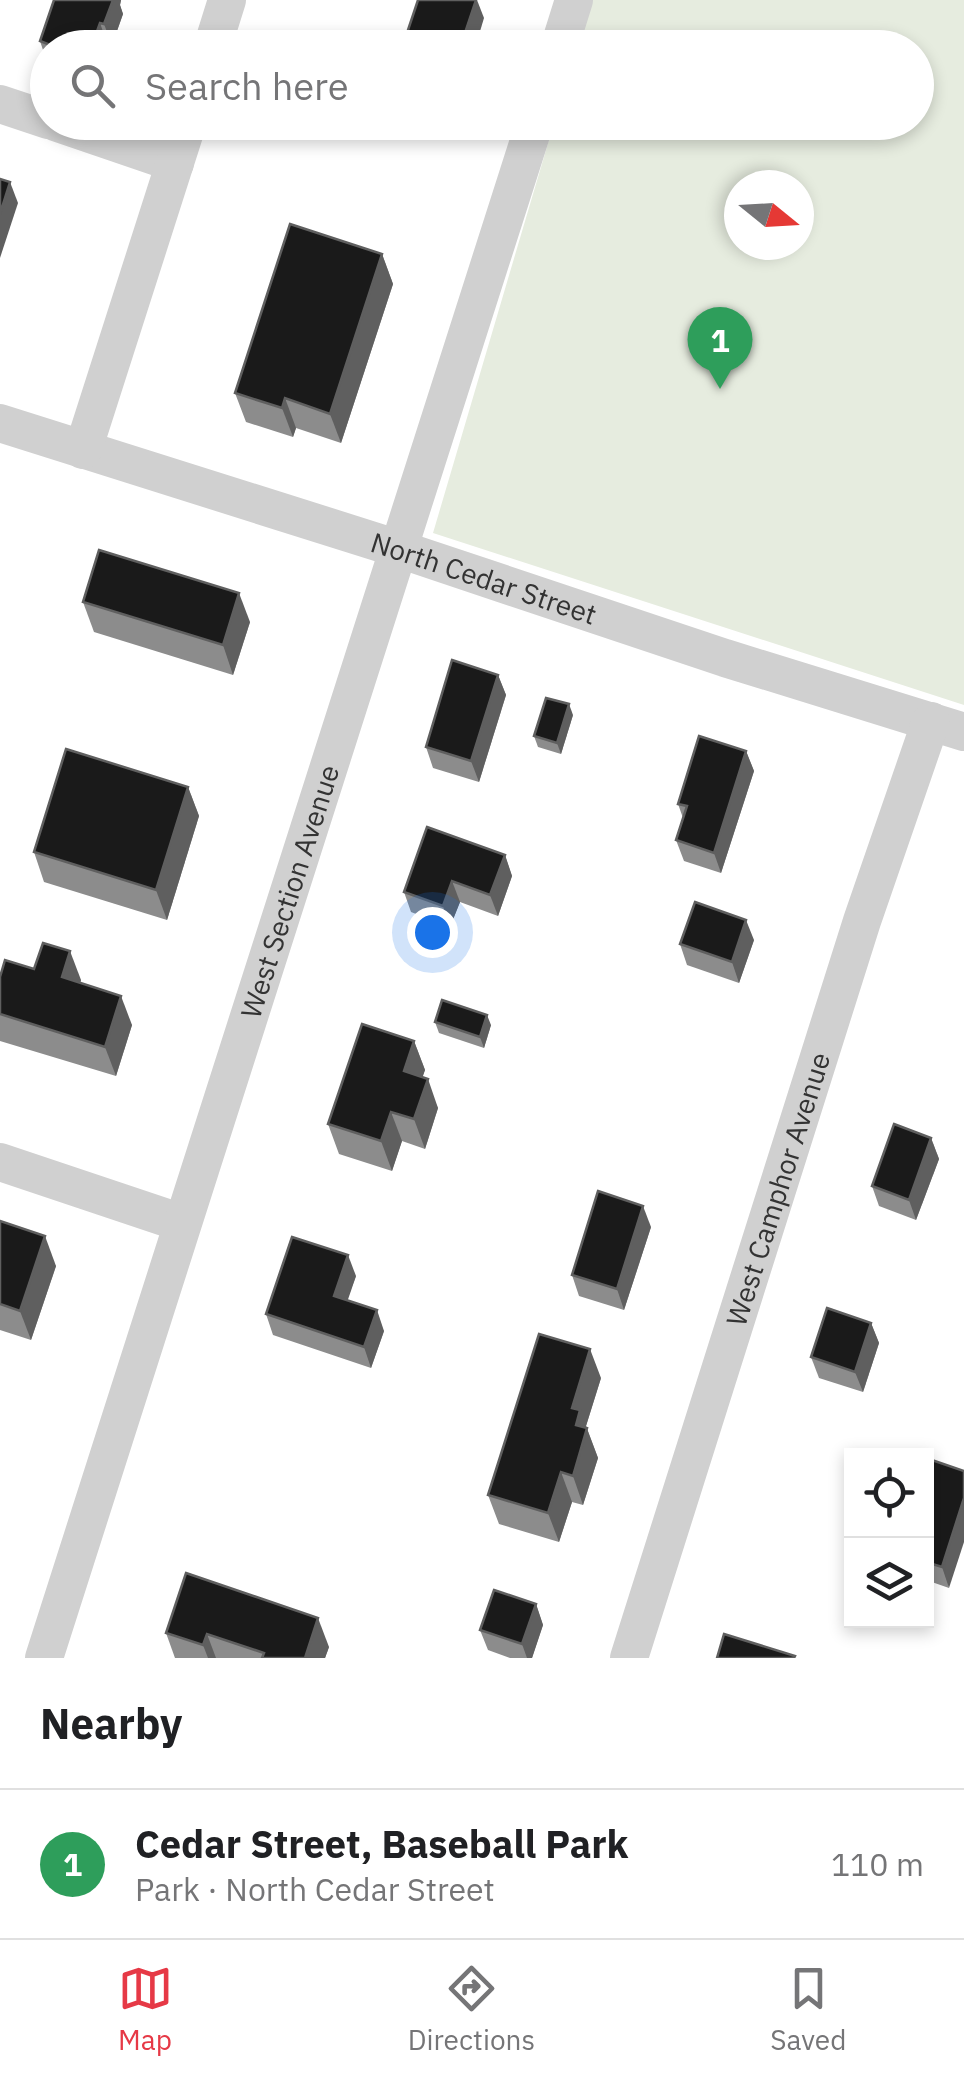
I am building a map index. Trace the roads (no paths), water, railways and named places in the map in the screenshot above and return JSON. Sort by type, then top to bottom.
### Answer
[{"type":"street","points":[[218,30],[228,0]]},
{"type":"street","points":[[565,30],[574,0]]},
{"type":"street","points":[[0,104],[30,114]]},
{"type":"street","points":[[108,140],[175,163]]},
{"type":"street","points":[[83,450],[182,140]]},
{"type":"street","name":"West Section Avenue","points":[[44,1658],[529,140]]},
{"type":"street","name":"North Cedar Street","points":[[0,424],[399,548],[724,658],[948,727]]},
{"type":"street","name":"West Camphor Avenue","points":[[629,1658],[862,922],[948,727]]},
{"type":"street","points":[[0,1162],[182,1223]]},
{"type":"place","name":"Cedar Street, Baseball Park","points":[[720,389]]}]
